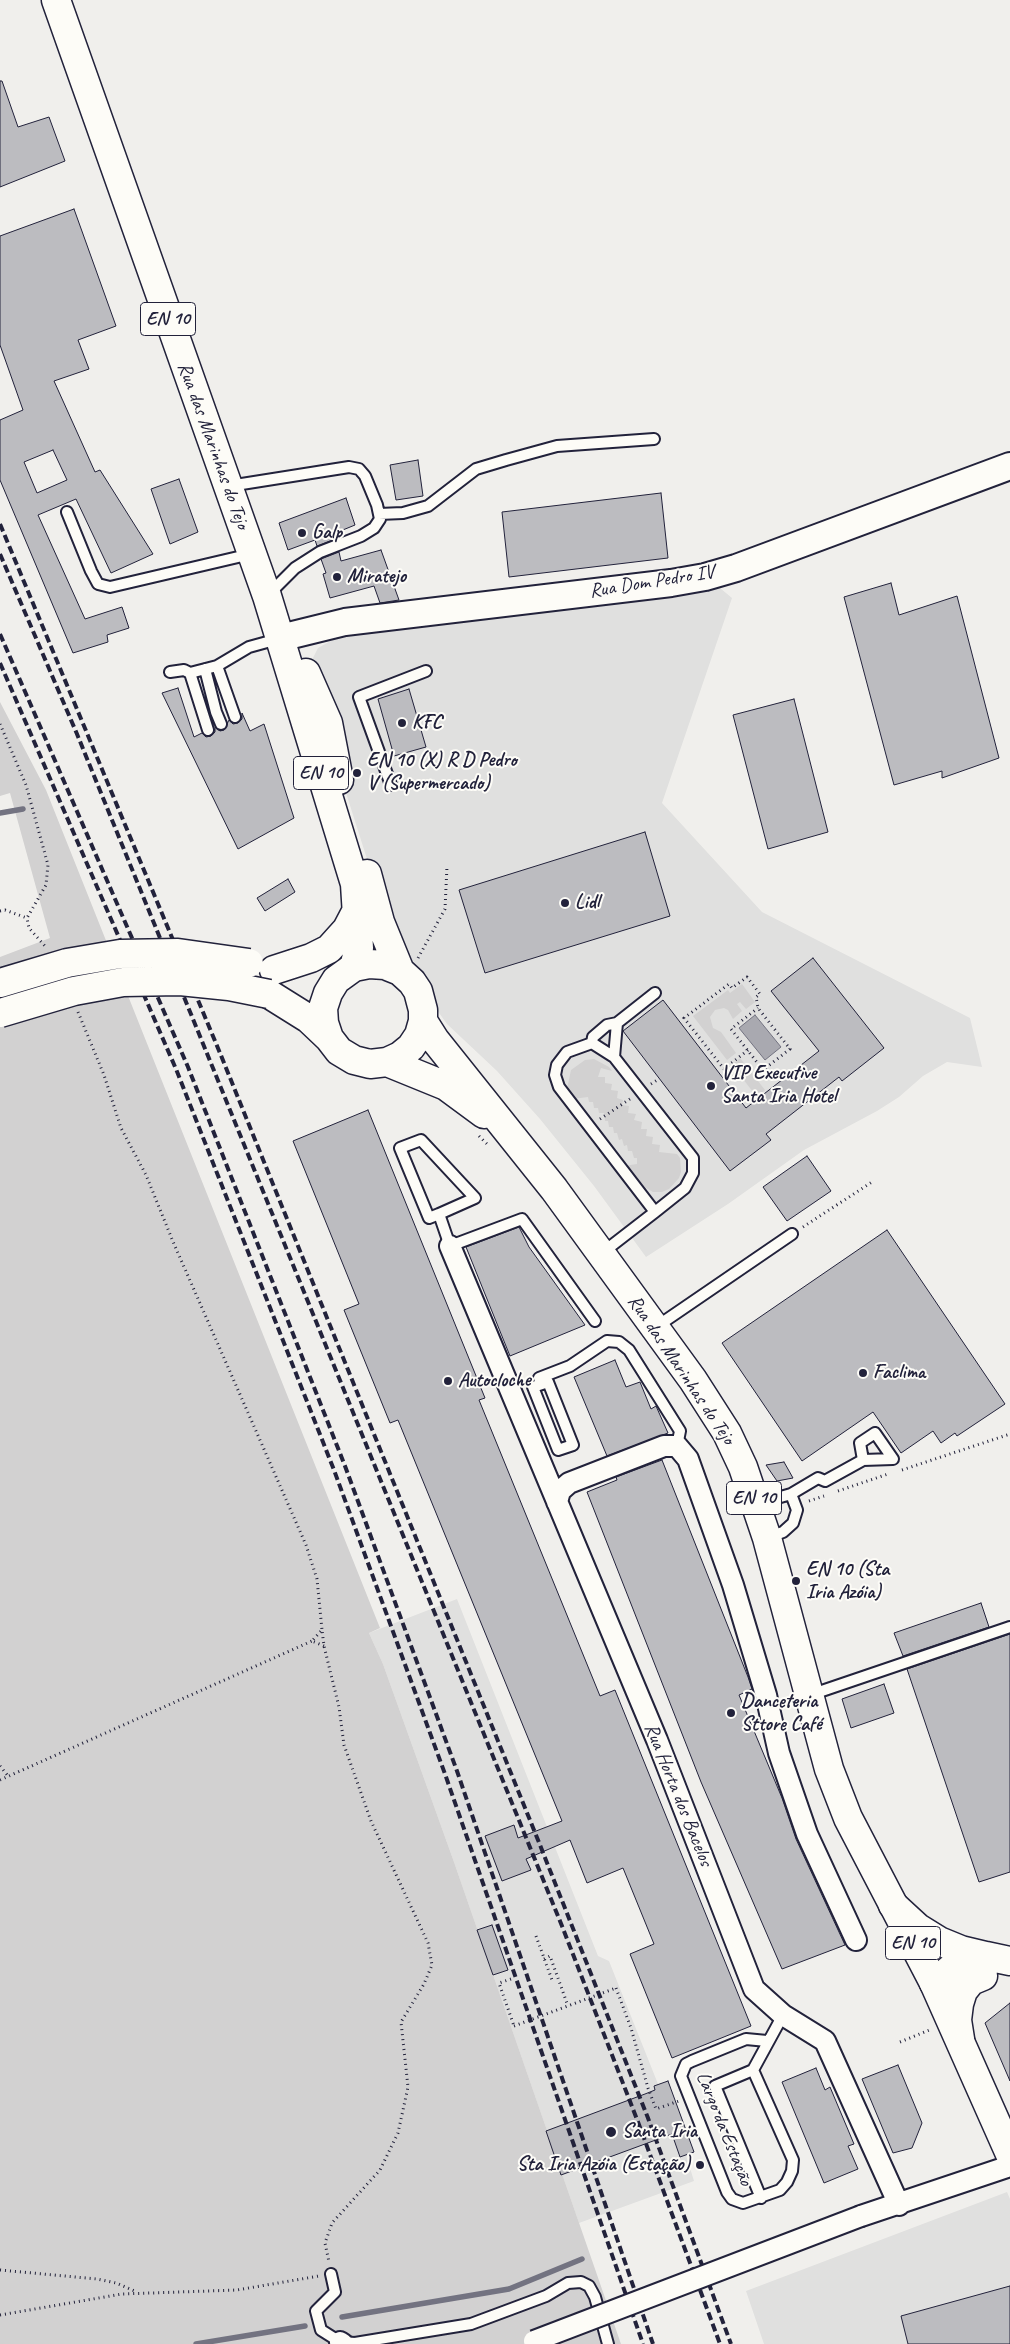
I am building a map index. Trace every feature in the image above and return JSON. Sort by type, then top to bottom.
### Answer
[{"type":"main road","name":"Rua das Marinhas do Tejo","points":[[56,0],[267,596],[355,884],[359,948],[345,974]]},
{"type":"main road","name":"Rua das Marinhas do Tejo","points":[[280,638],[306,674],[328,723],[349,816],[380,922],[408,966]]},
{"type":"main road","points":[[0,1013],[74,991],[123,982],[180,981],[229,986],[264,976],[330,949],[347,929],[358,908]]},
{"type":"main road","points":[[0,983],[67,963],[120,954],[178,953],[264,976],[300,978],[345,974],[370,964],[408,966],[412,982],[418,990],[424,1010],[419,1035],[411,1047],[400,1056],[387,1062],[370,1064],[354,1060],[339,1051],[329,1038],[264,976]]},
{"type":"main road","points":[[329,1038],[324,1023],[323,1008],[328,993],[345,974]]},
{"type":"main road","name":"Rua das Marinhas do Tejo","points":[[423,1021],[503,1144],[601,1254],[693,1380],[727,1433],[743,1467],[767,1538],[830,1769],[848,1818],[934,1983],[1010,2154]]},
{"type":"main road","name":"EN 10","points":[[387,1062],[446,1086],[479,1110],[503,1144]]},
{"type":"main road","points":[[892,1904],[918,1928],[939,1941],[1010,1971]]},
{"type":"main road","points":[[934,1983],[993,1965]]},
{"type":"main road","points":[[960,2039],[957,2020],[963,1991],[971,1981],[993,1965]]},
{"type":"street","name":"Rua Dom Pedro IV","points":[[280,638],[345,622],[671,583],[705,577],[736,568],[1010,466]]},
{"type":"street","name":"Rua Horta dos Bacelos","points":[[450,1246],[658,1740],[754,1989],[782,2015],[825,2041],[899,2205]]},
{"type":"street","points":[[557,1502],[560,1491],[569,1484],[664,1446],[677,1446],[688,1458],[733,1585],[766,1695],[779,1753],[807,1834],[856,1940]]},
{"type":"street","points":[[529,2343],[861,2216],[899,2205],[1010,2166]]},
{"type":"lane","points":[[379,514],[403,514],[428,506],[476,469],[557,446],[654,439]]},
{"type":"lane","points":[[227,486],[349,467],[359,469],[365,476],[379,514],[380,519],[374,528],[361,536],[320,552],[296,568],[267,596]]},
{"type":"lane","points":[[67,512],[98,584],[110,587],[252,554]]},
{"type":"lane","points":[[170,672],[184,670],[190,672],[217,666],[249,647],[280,638]]},
{"type":"lane","points":[[217,666],[235,717]]},
{"type":"lane","points":[[205,669],[221,724]]},
{"type":"lane","points":[[391,785],[359,697],[426,671]]},
{"type":"lane","points":[[190,672],[208,730]]},
{"type":"lane","points":[[592,1043],[593,1037],[607,1025],[617,1023],[655,993]]},
{"type":"lane","points":[[614,1057],[617,1023]]},
{"type":"lane","points":[[592,1043],[614,1057],[693,1158],[694,1173],[685,1188],[601,1254]]},
{"type":"lane","points":[[592,1043],[567,1052],[557,1065],[555,1075],[559,1087],[655,1212]]},
{"type":"lane","points":[[421,1140],[475,1198],[439,1214],[429,1218],[400,1148],[421,1140]]},
{"type":"lane","points":[[439,1214],[450,1246],[522,1219],[595,1321]]},
{"type":"lane","points":[[655,1328],[792,1234]]},
{"type":"lane","points":[[541,1384],[539,1378],[570,1366],[607,1341],[619,1342],[629,1350],[680,1431],[677,1446]]},
{"type":"lane","points":[[548,1382],[572,1445],[558,1450],[533,1387],[541,1384],[548,1382]]},
{"type":"lane","points":[[519,1412],[540,1404]]},
{"type":"lane","points":[[531,1440],[551,1432]]},
{"type":"lane","points":[[756,1504],[791,1494],[818,1478],[825,1481],[863,1460]]},
{"type":"lane","points":[[767,1538],[783,1532],[793,1523],[797,1510],[791,1494]]},
{"type":"lane","points":[[809,1696],[1010,1627]]},
{"type":"lane","points":[[761,2198],[715,2086],[752,2070],[766,2041],[782,2015]]},
{"type":"lane","name":"Largo da Estação","points":[[752,2070],[793,2160],[792,2171],[787,2182],[780,2190],[742,2203],[732,2198],[681,2076],[686,2064],[746,2038],[766,2041]]},
{"type":"lane","points":[[330,2274],[335,2292],[316,2311],[321,2330],[337,2343],[355,2343],[472,2324],[546,2296],[568,2283],[581,2282],[589,2286],[595,2297],[608,2344]]},
{"type":"path","points":[[0,724],[26,785],[48,865],[46,885],[28,918],[29,928],[50,954]]},
{"type":"path","points":[[408,966],[445,908],[446,866]]},
{"type":"path","points":[[0,911],[5,910],[28,918]]},
{"type":"path","points":[[748,1050],[724,1068],[684,1018],[729,984],[732,988],[747,977],[760,994],[756,997],[758,1008],[790,1049],[763,1070],[748,1050],[731,1029],[758,1008]]},
{"type":"path","points":[[0,2315],[122,2294],[237,2290],[330,2274],[326,2243],[332,2223],[380,2170],[398,2133],[408,2087],[401,2022],[424,1984],[432,1965],[428,1943],[372,1821],[344,1745],[339,1707],[324,1646],[317,1579],[306,1545],[174,1244],[146,1175],[122,1128],[104,1075],[75,1006]]},
{"type":"path","points":[[590,1126],[659,1079]]},
{"type":"path","points":[[473,1130],[503,1144]]},
{"type":"path","points":[[792,1234],[872,1182]]},
{"type":"path","points":[[0,1780],[312,1641],[322,1630]]},
{"type":"path","points":[[312,1641],[324,1646]]},
{"type":"path","points":[[0,1766],[8,1776]]},
{"type":"path","points":[[536,1936],[552,1980]]},
{"type":"path","points":[[544,1959],[550,1956],[568,2006]]},
{"type":"path","points":[[511,1979],[499,1983],[514,2026],[616,1988],[631,2028],[656,2110],[689,2097]]},
{"type":"path","points":[[900,2042],[934,2028]]},
{"type":"path","points":[[0,2270],[97,2278],[116,2283],[140,2293]]},
{"type":"shaded area","points":[[720,588],[732,598],[662,803],[762,912],[970,1018],[982,1067],[947,1062],[923,1076],[899,1097],[877,1111],[804,1150],[728,1204],[646,1257],[594,1186],[540,1119],[497,1071],[447,1024],[419,985],[381,903],[307,670],[318,648],[345,633]]},
{"type":"shaded area","points":[[0,702],[46,790],[380,1628],[369,1633],[383,1664],[454,1862],[621,2344],[0,2344],[0,957],[50,938],[10,793],[0,796]]},
{"type":"shaded area","points":[[742,984],[755,1002],[746,1009],[740,1002],[737,1004],[742,1011],[733,1019],[728,1010],[724,1008],[715,1010],[710,1017],[713,1028],[721,1032],[736,1053],[727,1060],[693,1016],[728,990],[730,993]]},
{"type":"shaded area","points":[[755,1015],[781,1047],[765,1060],[739,1028]]},
{"type":"shaded area","points":[[740,1058],[765,1090],[757,1097],[732,1065]]},
{"type":"shaded area","points":[[594,1059],[609,1067],[612,1071],[601,1068],[598,1077],[605,1077],[605,1083],[612,1084],[611,1090],[618,1091],[617,1098],[623,1100],[622,1105],[629,1106],[628,1113],[636,1114],[634,1120],[642,1122],[641,1129],[647,1129],[646,1136],[653,1137],[652,1144],[660,1145],[659,1152],[677,1154],[680,1158],[681,1172],[679,1178],[669,1189],[662,1192],[653,1192],[641,1185],[624,1166],[637,1164],[637,1158],[634,1158],[632,1151],[628,1151],[627,1145],[624,1146],[622,1139],[619,1140],[617,1133],[614,1133],[613,1127],[609,1127],[608,1121],[605,1121],[604,1113],[599,1113],[598,1108],[594,1108],[593,1102],[589,1102],[588,1097],[572,1099],[567,1089],[571,1070],[585,1060]]},
{"type":"shaded area","points":[[457,1599],[598,1956],[609,1961],[658,2084],[694,2152],[686,2155],[694,2181],[579,2223],[454,1862],[383,1664],[369,1633]]},
{"type":"shaded area","points":[[1007,2192],[1010,2199],[1010,2344],[764,2344],[746,2291]]},
{"type":"building","points":[[0,81],[2,81],[18,127],[49,117],[65,161],[0,187]]},
{"type":"building","points":[[74,209],[116,326],[78,340],[89,369],[54,381],[95,472],[100,470],[153,554],[111,573],[76,499],[38,515],[85,619],[122,607],[129,628],[107,635],[108,642],[73,653],[0,480],[0,420],[23,410],[0,345],[0,236]],"holes":[[[53,450],[67,480],[37,493],[24,462]]]},
{"type":"building","points":[[418,460],[423,496],[396,500],[390,465]]},
{"type":"building","points":[[179,479],[198,532],[170,544],[151,489]]},
{"type":"building","points":[[661,493],[668,558],[509,577],[502,512]]},
{"type":"building","points":[[346,498],[355,525],[333,534],[335,539],[317,546],[315,540],[288,550],[279,523]]},
{"type":"building","points":[[381,550],[399,600],[380,603],[374,586],[330,598],[323,574],[326,573],[321,559],[339,552],[341,561]]},
{"type":"building","points":[[891,583],[899,615],[957,596],[999,758],[942,778],[942,771],[894,785],[844,597]]},
{"type":"building","points":[[178,688],[194,737],[202,733],[206,737],[211,736],[215,732],[215,727],[220,731],[224,730],[229,720],[233,724],[238,723],[242,719],[242,713],[250,731],[264,724],[294,818],[238,849],[162,693]]},
{"type":"building","name":"KFC","points":[[409,689],[426,747],[394,756],[378,699]]},
{"type":"building","points":[[794,699],[828,832],[768,849],[733,715]]},
{"type":"building","name":"Lidl","points":[[645,832],[670,916],[485,973],[459,890]]},
{"type":"building","points":[[288,879],[295,892],[265,911],[257,898]]},
{"type":"building","points":[[813,958],[884,1048],[842,1081],[839,1077],[766,1134],[771,1140],[730,1171],[623,1031],[663,1000],[746,1108],[819,1051],[771,991]]},
{"type":"building","points":[[368,1110],[485,1398],[479,1400],[600,1696],[615,1690],[751,2026],[672,2058],[630,1954],[654,1944],[623,1868],[587,1883],[570,1840],[526,1859],[531,1870],[502,1881],[485,1836],[514,1825],[518,1838],[562,1821],[398,1420],[390,1423],[344,1310],[359,1304],[293,1141]]},
{"type":"building","points":[[807,1156],[831,1191],[787,1221],[763,1187]]},
{"type":"building","points":[[519,1227],[529,1247],[585,1325],[510,1356],[466,1247]]},
{"type":"building","name":"Faclima","points":[[887,1230],[1005,1404],[957,1436],[955,1433],[941,1443],[933,1431],[901,1453],[873,1412],[802,1461],[722,1343]]},
{"type":"building","points":[[615,1360],[626,1387],[640,1382],[651,1409],[656,1406],[668,1433],[607,1456],[574,1377]]},
{"type":"building","points":[[662,1460],[752,1689],[739,1695],[782,1798],[796,1839],[845,1945],[782,1969],[701,1782],[587,1492],[617,1480],[616,1477]]},
{"type":"building","points":[[784,1462],[793,1478],[777,1481],[766,1465]]},
{"type":"building","points":[[981,1603],[989,1627],[903,1656],[894,1633]]},
{"type":"building","points":[[1010,1634],[1010,1872],[979,1882],[907,1669]]},
{"type":"building","points":[[884,1684],[894,1713],[851,1728],[842,1699]]},
{"type":"building","points":[[492,1925],[508,1970],[493,1975],[477,1930]]},
{"type":"building","points":[[1010,2003],[1010,2081],[985,2023]]},
{"type":"building","points":[[898,2065],[922,2123],[912,2148],[893,2153],[862,2079]]},
{"type":"building","points":[[816,2068],[825,2090],[830,2087],[854,2144],[848,2146],[858,2169],[824,2183],[782,2082]]},
{"type":"building","points":[[668,2081],[694,2152],[680,2157],[672,2134],[561,2175],[546,2131],[655,2090],[654,2086]]},
{"type":"building","points":[[1010,2286],[1010,2344],[908,2344],[901,2316]]},
{"type":"waterway","points":[[0,813],[23,809]]},
{"type":"waterway","points":[[342,2317],[509,2289],[582,2259]]},
{"type":"waterway","points":[[196,2344],[305,2326]]},
{"type":"railway","points":[[0,524],[220,1053],[538,1840],[648,2118],[731,2344]]},
{"type":"railway","points":[[0,554],[77,734],[562,1926],[638,2122],[720,2344]]},
{"type":"railway","points":[[0,634],[188,1067],[345,1466],[457,1771],[653,2344]]},
{"type":"railway","points":[[0,663],[176,1069],[334,1470],[445,1774],[643,2344]]},
{"type":"place","name":"Galp","points":[[302,533]]},
{"type":"place","name":"Miratejo","points":[[337,577]]},
{"type":"place","name":"KFC","points":[[402,723]]},
{"type":"place","name":"EN 10 (X) R D Pedro V (Supermercado)","points":[[357,773]]},
{"type":"place","name":"Lidl","points":[[565,903]]},
{"type":"place","name":"VIP Executive Santa Iria Hotel","points":[[711,1086]]},
{"type":"place","name":"Faclima","points":[[863,1373]]},
{"type":"place","name":"Autocloche","points":[[448,1381]]},
{"type":"place","name":"EN 10 (Sta Iria Azóia)","points":[[796,1581]]},
{"type":"place","name":"Danceteria Sttore Café","points":[[731,1713]]},
{"type":"place","name":"Santa Iria","points":[[611,2132]]},
{"type":"place","name":"Sta Iria Azóia (Estação)","points":[[700,2165]]}]
